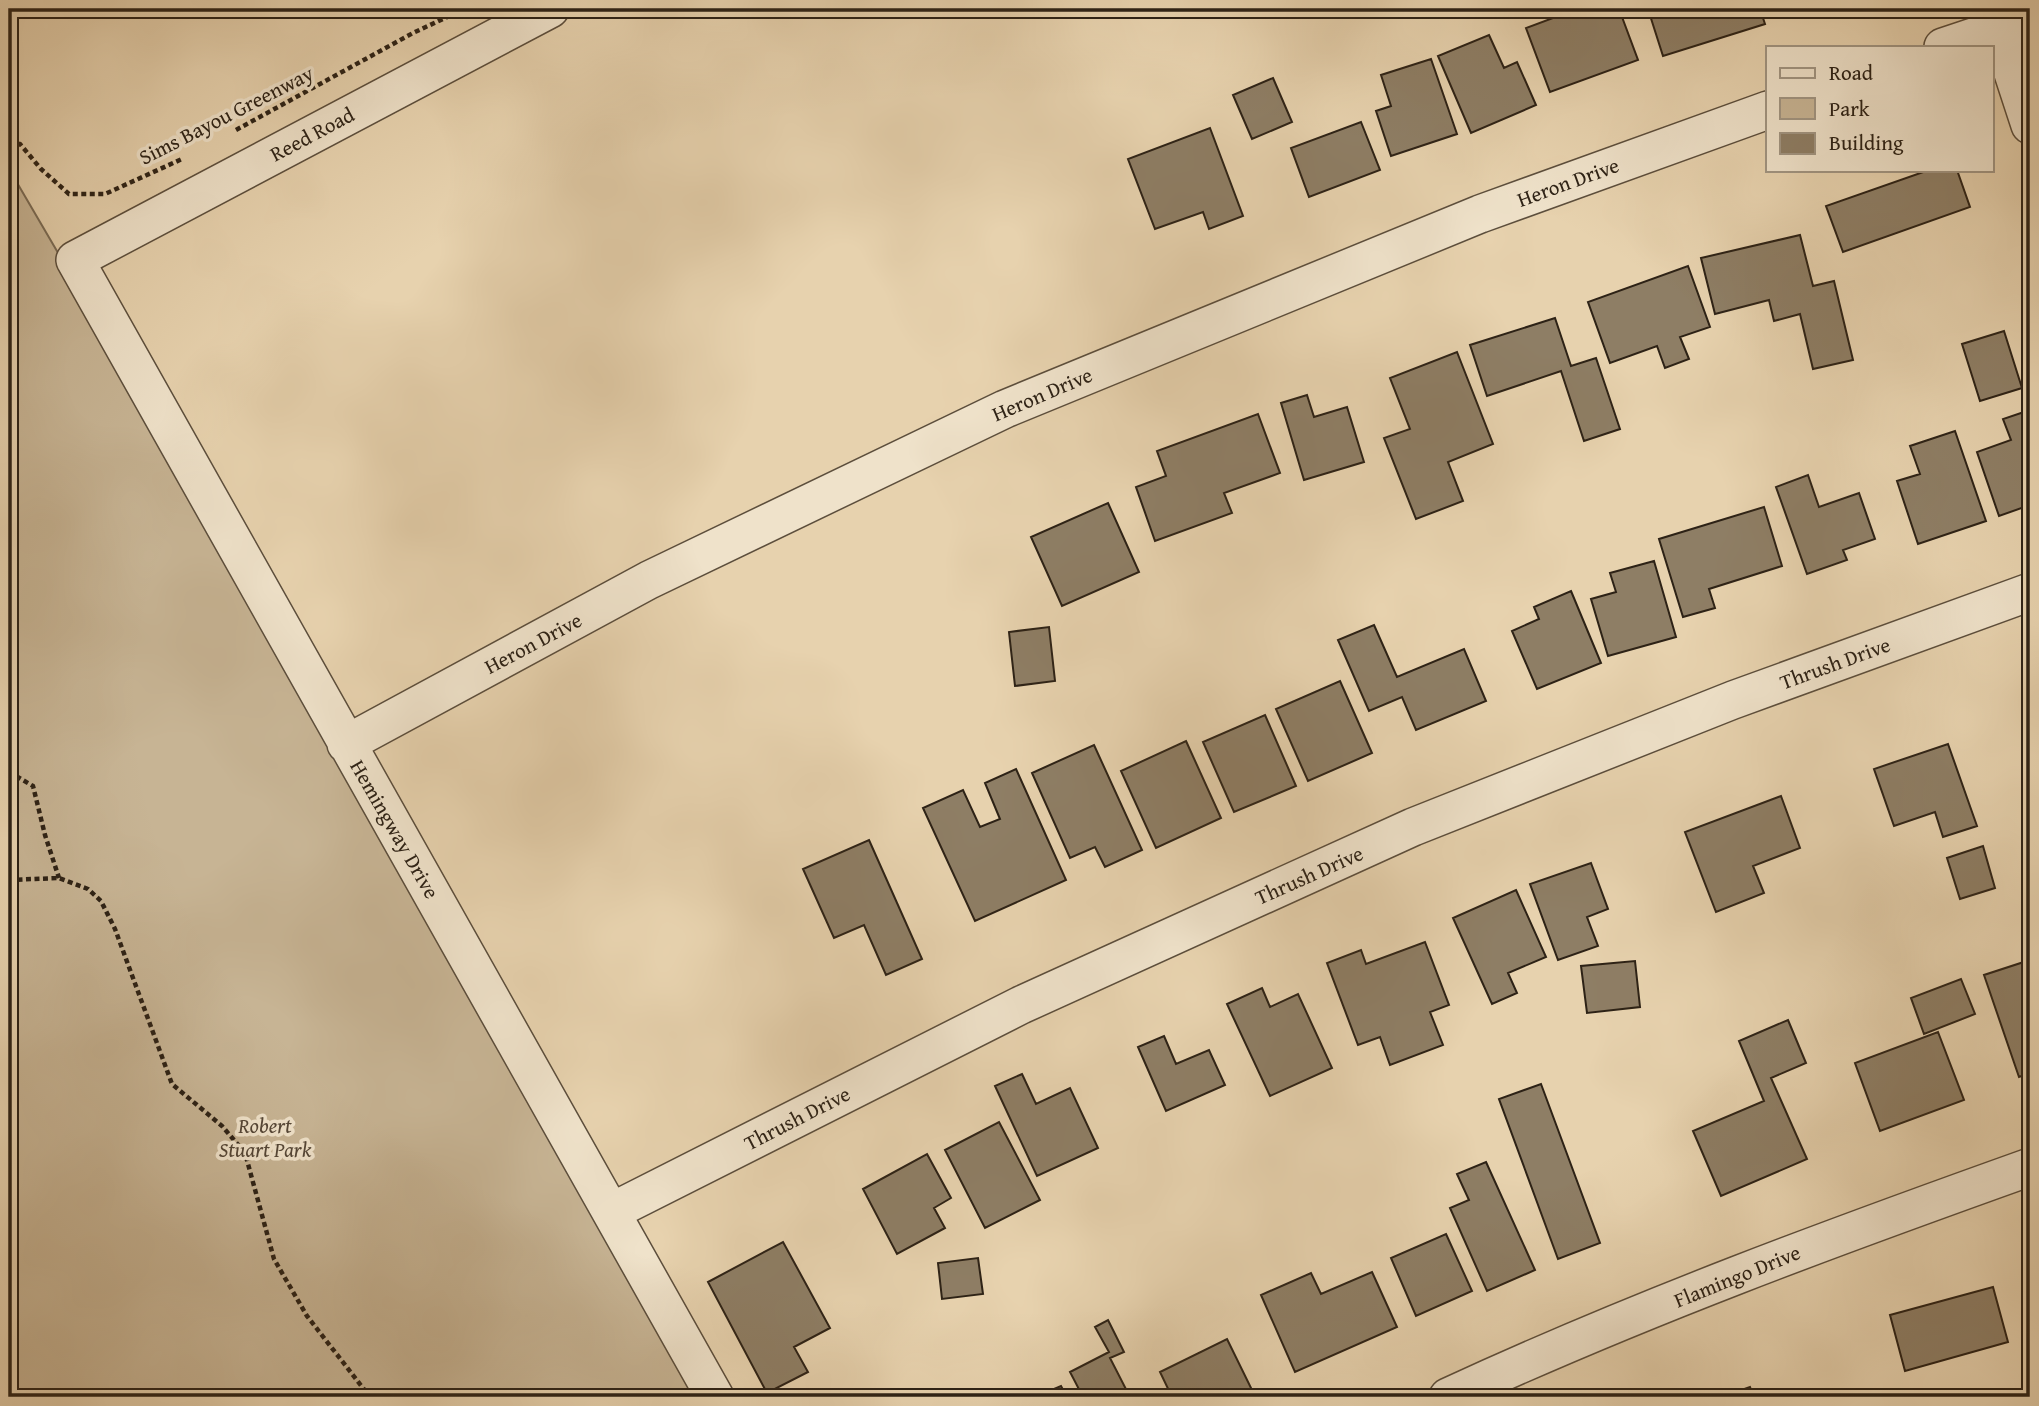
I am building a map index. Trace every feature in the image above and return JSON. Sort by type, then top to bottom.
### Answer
[{"type":"street","name":"Reed Road","points":[[75,260],[550,9]]},
{"type":"street","points":[[1945,46],[2007,18],[2030,125]]},
{"type":"street","name":"Heron Drive","points":[[346,744],[649,580],[1005,409],[1480,214],[1766,111]]},
{"type":"street","name":"Hemingway Drive","points":[[75,260],[715,1397]]},
{"type":"street","name":"Thrush Drive","points":[[611,1212],[1021,1005],[1413,827],[1733,700],[2030,592]]},
{"type":"street","name":"Flamingo Drive","points":[[1448,1397],[1520,1364],[1793,1252],[2030,1167]]},
{"type":"path","name":"Sims Bayou Greenway","points":[[226,135],[413,33],[464,9]]},
{"type":"path","name":"Sims Bayou Greenway","points":[[9,142],[20,144],[41,169],[69,194],[105,194],[191,155]]},
{"type":"path","points":[[9,772],[33,786],[59,878]]},
{"type":"path","points":[[9,880],[59,878],[88,889],[102,901],[115,929],[172,1084],[222,1126],[245,1153],[274,1259],[307,1316],[370,1397]]},
{"type":"green space","name":"Robert Stuart Park","points":[[9,169],[116,352],[706,1397],[9,1397]]},
{"type":"building","points":[[1577,9],[1619,9],[1638,60],[1550,92],[1526,28]]},
{"type":"building","points":[[1648,9],[1760,9],[1765,24],[1663,56]]},
{"type":"building","points":[[1489,35],[1504,68],[1517,62],[1536,105],[1471,133],[1438,56]]},
{"type":"building","points":[[1431,59],[1457,134],[1391,156],[1376,111],[1391,106],[1381,75]]},
{"type":"building","points":[[1273,78],[1292,122],[1252,139],[1233,95]]},
{"type":"building","points":[[1361,122],[1380,170],[1309,197],[1291,148]]},
{"type":"building","points":[[1210,128],[1243,216],[1209,229],[1203,212],[1155,229],[1128,159]]},
{"type":"building","points":[[1923,172],[1958,172],[1970,207],[1843,252],[1826,206]]},
{"type":"building","points":[[1800,235],[1813,286],[1834,281],[1853,360],[1813,369],[1800,314],[1774,321],[1769,300],[1715,314],[1701,258]]},
{"type":"building","points":[[1688,266],[1710,327],[1680,337],[1689,359],[1665,368],[1657,346],[1610,363],[1588,302]]},
{"type":"building","points":[[1555,318],[1571,366],[1596,358],[1620,429],[1584,441],[1561,371],[1487,396],[1470,345]]},
{"type":"building","points":[[2004,331],[2022,388],[1980,401],[1962,344]]},
{"type":"building","points":[[1457,352],[1493,444],[1448,462],[1463,501],[1416,519],[1384,438],[1410,429],[1390,378]]},
{"type":"building","points":[[1307,395],[1314,417],[1347,407],[1364,462],[1304,480],[1281,403]]},
{"type":"building","points":[[2030,410],[2030,505],[1999,516],[1977,452],[2011,440],[2003,419]]},
{"type":"building","points":[[1258,414],[1280,473],[1224,493],[1232,513],[1155,541],[1136,487],[1166,476],[1157,451]]},
{"type":"building","points":[[1955,431],[1986,521],[1918,544],[1897,481],[1920,474],[1910,446]]},
{"type":"building","points":[[1808,475],[1819,507],[1859,493],[1875,539],[1843,550],[1847,560],[1807,574],[1776,487]]},
{"type":"building","points":[[1108,503],[1139,572],[1062,606],[1031,537]]},
{"type":"building","points":[[1764,507],[1782,566],[1709,589],[1715,608],[1683,617],[1659,539]]},
{"type":"building","points":[[1654,561],[1676,637],[1608,656],[1591,599],[1616,592],[1610,573]]},
{"type":"building","points":[[1571,591],[1601,663],[1537,689],[1512,631],[1539,619],[1534,607]]},
{"type":"building","points":[[1374,625],[1397,677],[1464,649],[1486,701],[1416,730],[1402,697],[1369,711],[1338,640]]},
{"type":"building","points":[[1049,627],[1055,681],[1015,686],[1009,632]]},
{"type":"building","points":[[1340,681],[1372,753],[1308,781],[1276,709]]},
{"type":"building","points":[[1265,715],[1296,786],[1234,812],[1203,742]]},
{"type":"building","points":[[1186,741],[1221,818],[1156,848],[1121,771]]},
{"type":"building","points":[[1948,744],[1977,826],[1943,837],[1935,812],[1894,826],[1874,769]]},
{"type":"building","points":[[1094,745],[1142,850],[1105,867],[1095,847],[1070,858],[1032,773]]},
{"type":"building","points":[[1016,769],[1066,880],[975,921],[923,808],[963,790],[980,827],[1000,819],[985,783]]},
{"type":"building","points":[[1781,796],[1800,848],[1753,866],[1764,893],[1716,912],[1685,832]]},
{"type":"building","points":[[869,840],[922,959],[886,975],[864,925],[834,938],[803,869]]},
{"type":"building","points":[[1983,846],[1995,888],[1960,899],[1947,858]]},
{"type":"building","points":[[1591,863],[1608,909],[1587,917],[1598,946],[1558,960],[1530,884]]},
{"type":"building","points":[[1516,890],[1546,957],[1508,973],[1517,993],[1492,1004],[1453,918]]},
{"type":"building","points":[[1425,942],[1449,1005],[1430,1012],[1443,1045],[1390,1065],[1380,1037],[1358,1045],[1327,963],[1361,950],[1366,964]]},
{"type":"building","points":[[2030,960],[2030,1073],[2019,1077],[1984,975]]},
{"type":"building","points":[[1635,961],[1640,1007],[1587,1013],[1581,966]]},
{"type":"building","points":[[1961,979],[1975,1014],[1924,1034],[1911,998]]},
{"type":"building","points":[[1262,988],[1270,1007],[1298,994],[1332,1068],[1270,1096],[1227,1004]]},
{"type":"building","points":[[1788,1020],[1806,1063],[1771,1078],[1807,1159],[1721,1196],[1693,1131],[1764,1101],[1739,1041]]},
{"type":"building","points":[[1938,1032],[1964,1100],[1880,1131],[1855,1063]]},
{"type":"building","points":[[1164,1036],[1176,1064],[1209,1050],[1225,1085],[1166,1111],[1138,1047]]},
{"type":"building","points":[[1022,1074],[1036,1104],[1070,1088],[1098,1148],[1037,1176],[995,1086]]},
{"type":"building","points":[[1541,1084],[1600,1243],[1558,1259],[1499,1099]]},
{"type":"building","points":[[999,1122],[1040,1200],[985,1228],[945,1150]]},
{"type":"building","points":[[927,1154],[951,1198],[934,1208],[945,1228],[897,1254],[863,1189]]},
{"type":"building","points":[[1486,1162],[1535,1270],[1487,1291],[1450,1208],[1469,1200],[1457,1174]]},
{"type":"building","points":[[1446,1234],[1472,1291],[1416,1316],[1391,1258]]},
{"type":"building","points":[[783,1242],[830,1328],[794,1347],[808,1372],[767,1393],[708,1282]]},
{"type":"building","points":[[978,1258],[983,1294],[942,1299],[938,1263]]},
{"type":"building","points":[[1372,1272],[1397,1327],[1295,1372],[1261,1295],[1311,1273],[1321,1294]]},
{"type":"building","points":[[1993,1287],[2008,1342],[1905,1371],[1890,1315]]},
{"type":"building","points":[[1108,1320],[1124,1352],[1110,1358],[1130,1397],[1083,1397],[1070,1372],[1109,1352],[1095,1327]]},
{"type":"building","points":[[1227,1339],[1253,1392],[1243,1397],[1172,1397],[1160,1372]]},
{"type":"building","points":[[1061,1386],[1067,1397],[1035,1397]]},
{"type":"building","points":[[1750,1387],[1754,1397],[1721,1397]]},
{"type":"building","points":[[1936,1392],[1937,1397],[1904,1397]]}]
